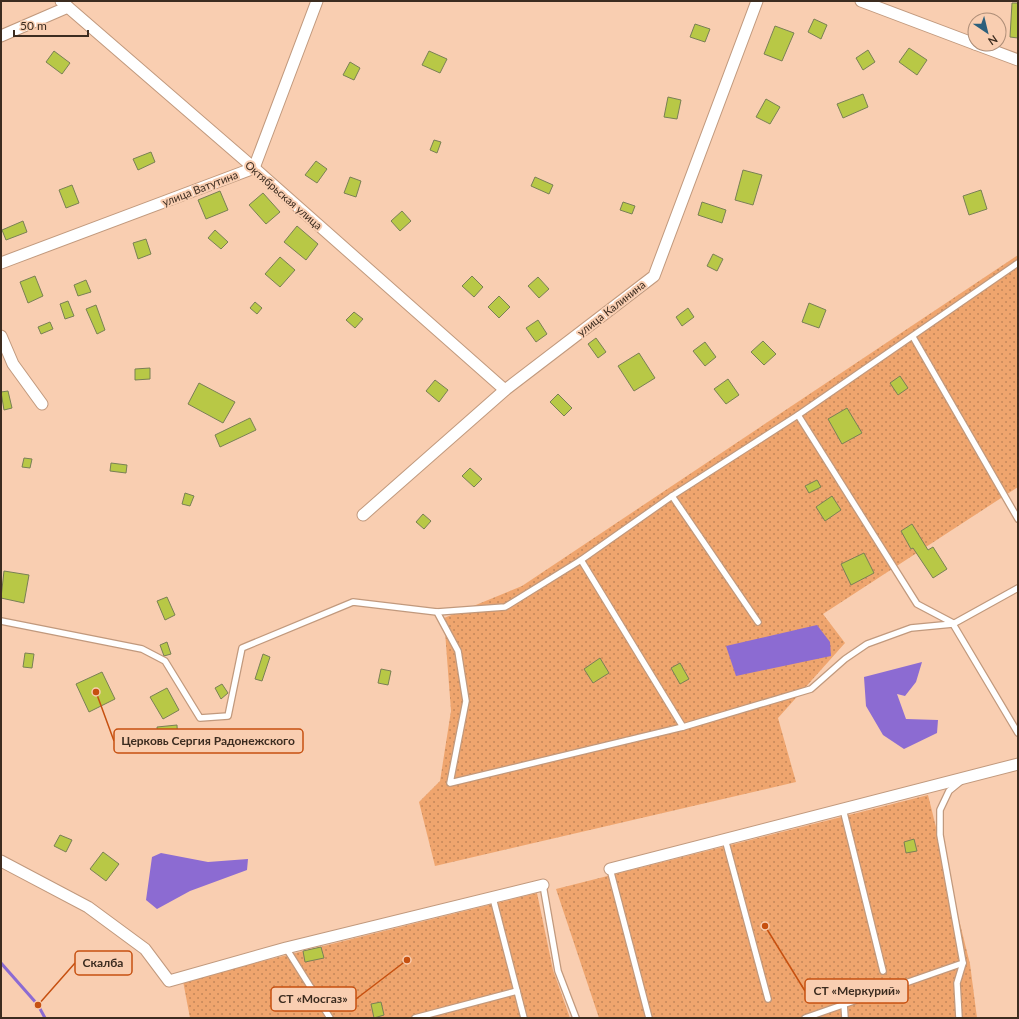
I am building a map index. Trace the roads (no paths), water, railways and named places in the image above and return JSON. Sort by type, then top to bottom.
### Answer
[{"type":"street","points":[[254,168],[317,1]]},
{"type":"street","name":"улица Калинина","points":[[363,515],[505,390],[654,276],[757,1]]},
{"type":"street","points":[[861,1],[967,41]]},
{"type":"street","points":[[1,36],[65,4]]},
{"type":"street","name":"Октябрьская улица","points":[[65,4],[254,168],[505,390]]},
{"type":"street","points":[[996,52],[1018,60]]},
{"type":"street","name":"улица Ватутина","points":[[1,263],[254,168]]},
{"type":"street","points":[[1,336],[13,364],[42,404]]},
{"type":"street","points":[[610,869],[1018,764]]},
{"type":"street","points":[[1,861],[88,907],[145,949],[168,981],[286,948],[543,886]]},
{"type":"lane","points":[[1,621],[142,649],[165,661],[200,718],[228,716],[242,648],[353,602],[437,612],[505,607],[581,560],[672,496],[798,415],[1018,264]]},
{"type":"lane","points":[[913,337],[1018,519]]},
{"type":"lane","points":[[798,415],[917,604],[954,624],[1018,733]]},
{"type":"lane","points":[[672,496],[758,622]]},
{"type":"lane","points":[[581,560],[682,727]]},
{"type":"lane","points":[[437,612],[458,651],[466,701],[450,783],[682,727],[811,689],[844,659],[867,644],[912,628],[954,624],[1018,588]]},
{"type":"lane","points":[[959,1018],[957,983],[963,963],[940,835],[940,810],[949,791],[965,778]]},
{"type":"lane","points":[[843,809],[883,971]]},
{"type":"lane","points":[[725,839],[768,999]]},
{"type":"lane","points":[[610,869],[649,1018]]},
{"type":"lane","points":[[543,886],[558,970],[576,1018]]},
{"type":"lane","points":[[493,898],[524,1018]]},
{"type":"lane","points":[[286,948],[330,1018]]},
{"type":"lane","points":[[805,1018],[963,963]]},
{"type":"lane","points":[[415,1018],[516,991]]},
{"type":"lane","points":[[844,1004],[845,1018]]},
{"type":"waterway","points":[[1,963],[38,1005],[45,1018]]},
{"type":"place","name":"Церковь Сергия Радонежского","points":[[96,692]]},
{"type":"place","name":"СТ «Меркурий»","points":[[765,926]]},
{"type":"place","name":"СТ «Мосгаз»","points":[[407,960]]},
{"type":"place","name":"Скалба","points":[[38,1005]]}]
